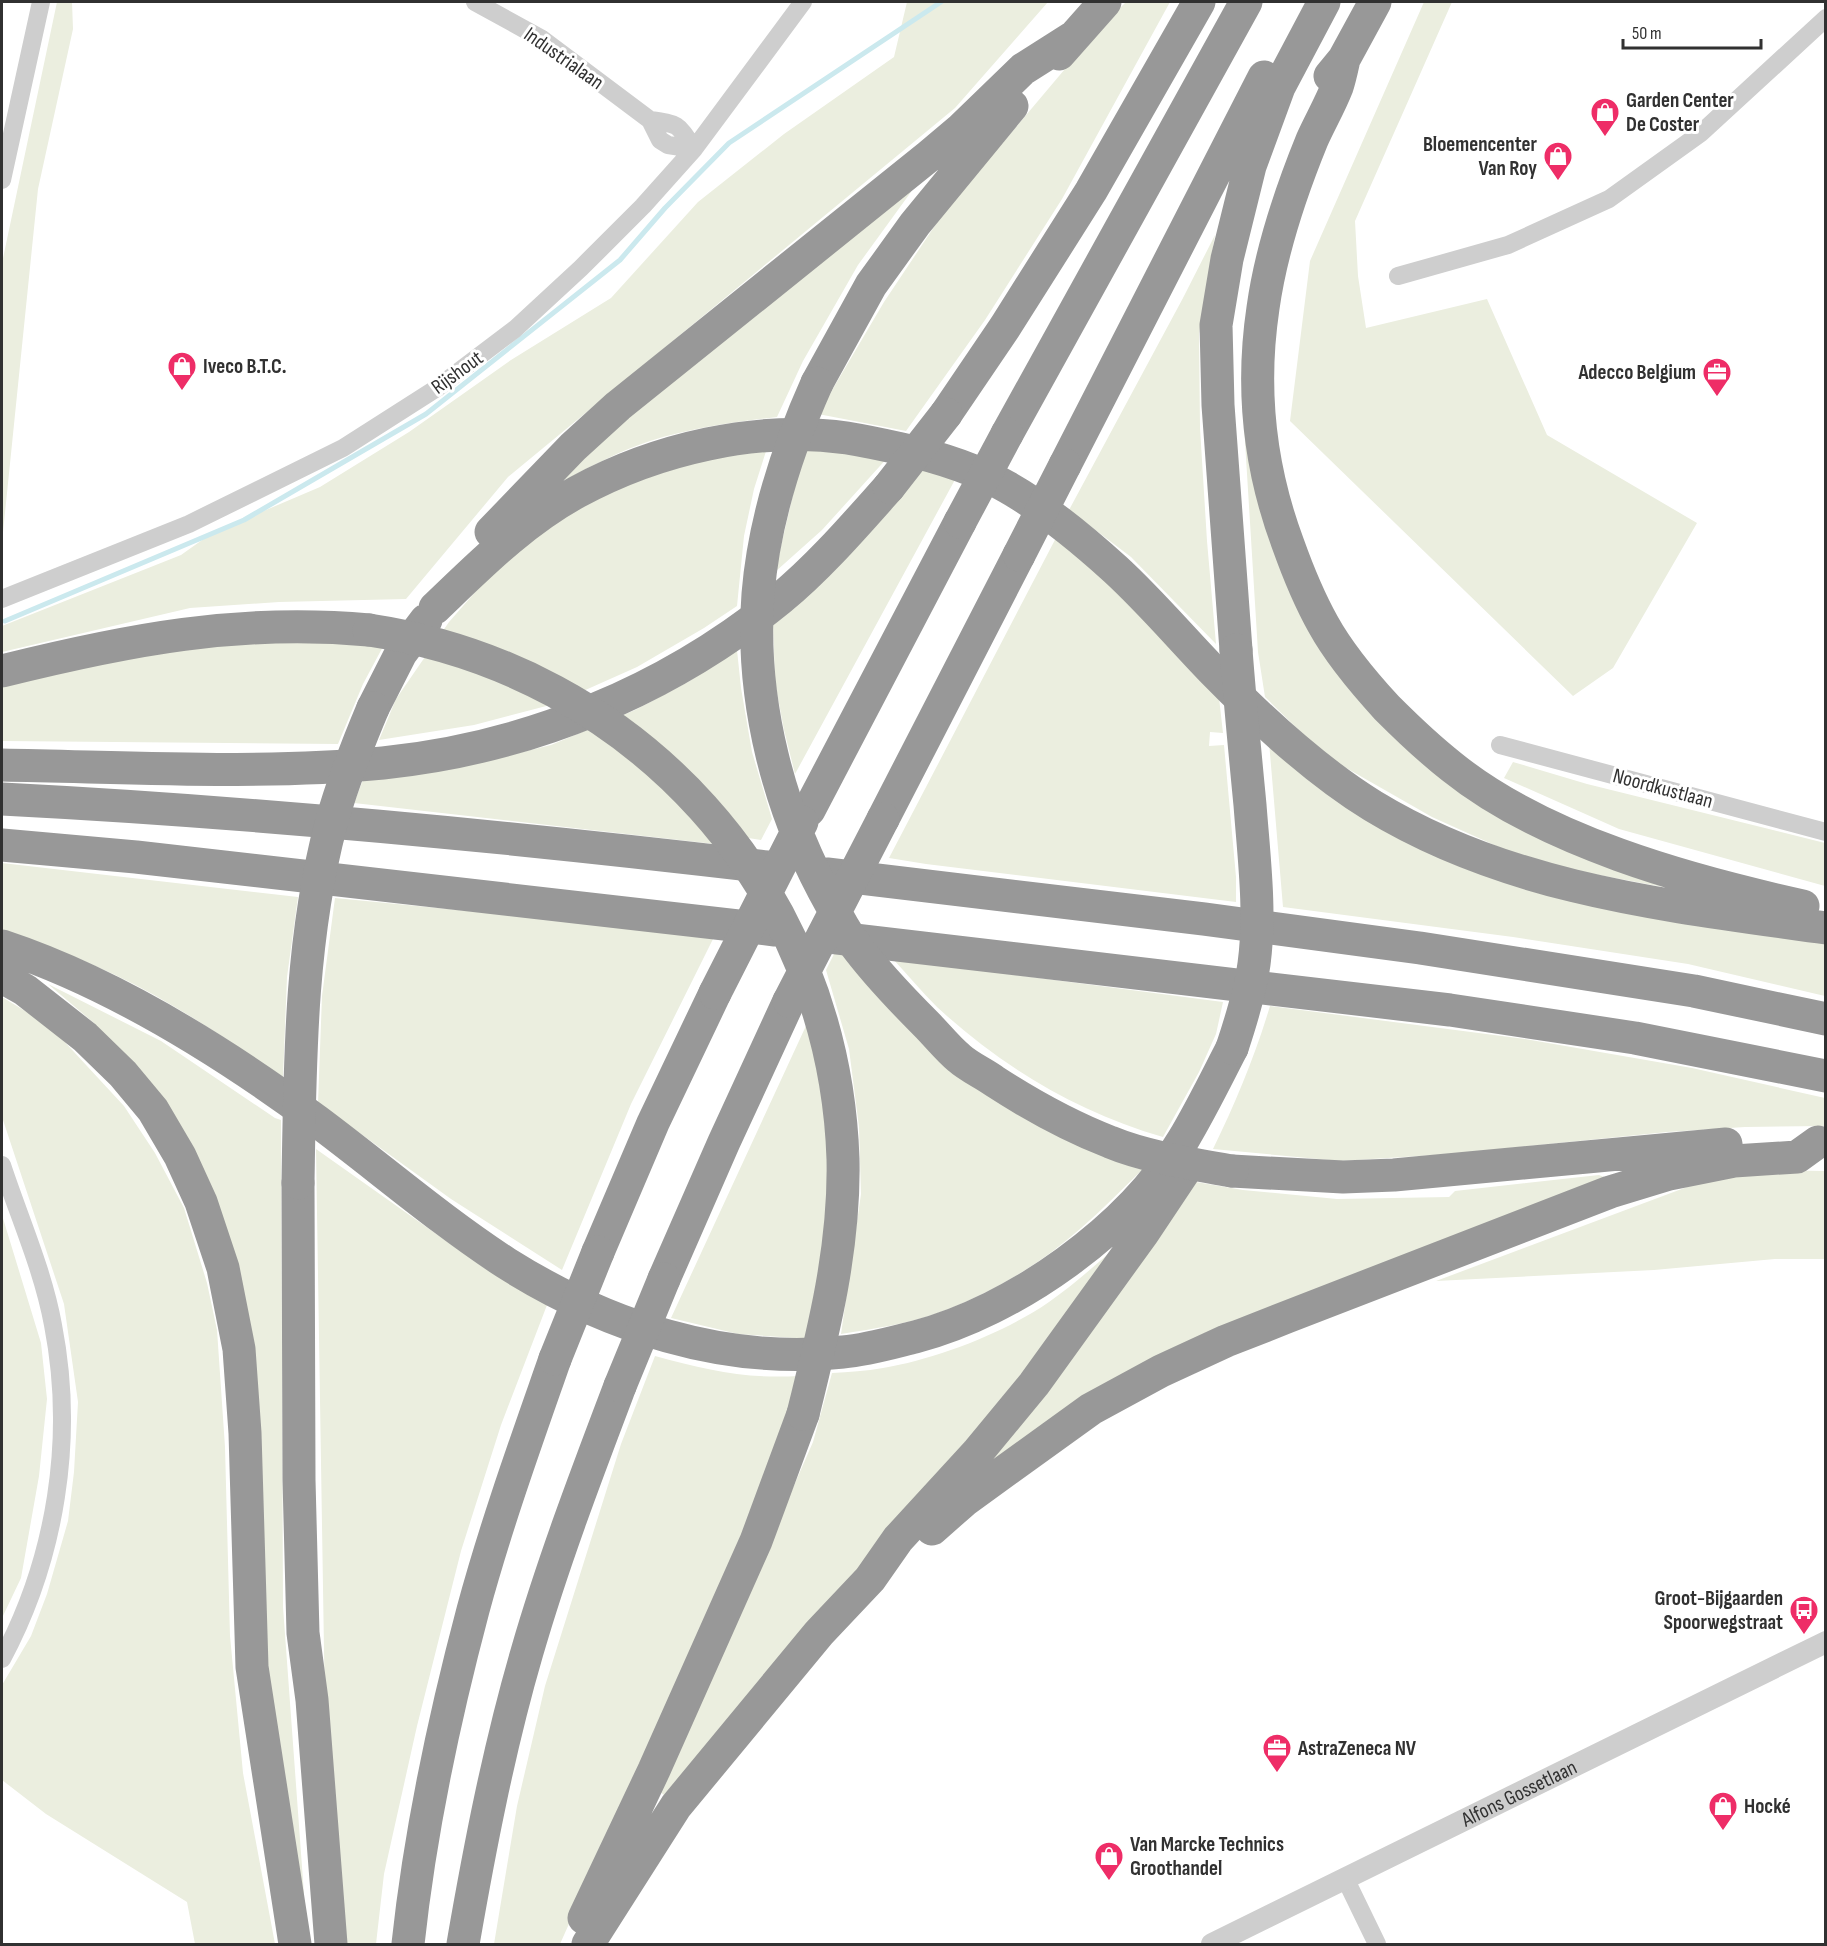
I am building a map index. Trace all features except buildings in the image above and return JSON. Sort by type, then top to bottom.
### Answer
[{"type":"highway","points":[[1105,2],[992,129],[915,224],[871,285],[817,383],[783,469],[766,534],[758,595],[758,663],[767,729],[778,779],[806,858],[851,940],[889,988],[960,1059],[1060,1121],[1113,1143],[1179,1161],[1232,1171],[1343,1177],[1458,1170],[1722,1144],[1822,1142]]},
{"type":"highway","points":[[2,765],[228,769],[384,762],[462,750],[545,728],[596,711],[639,691],[704,654],[782,597],[845,536],[889,487],[946,414],[1005,327],[1091,191],[1199,2]]},
{"type":"highway","points":[[408,1944],[425,1827],[446,1719],[473,1609],[507,1497],[555,1359],[653,1123],[715,993],[960,522],[1246,2]]},
{"type":"highway","points":[[463,1944],[478,1853],[498,1761],[527,1651],[578,1497],[620,1386],[664,1280],[789,1001],[1303,2]]},
{"type":"highway","points":[[870,1579],[898,1539],[977,1454],[1034,1384],[1183,1174],[1220,1099],[1254,965],[1256,910],[1253,846],[1218,405],[1216,325],[1227,259],[1250,166],[1279,87],[1324,2]]},
{"type":"highway","points":[[1218,405],[1236,318],[1276,188],[1321,86],[1344,59],[1375,2]]},
{"type":"highway","points":[[331,1944],[312,1701],[303,1633],[299,1480],[298,1183],[300,1058],[306,969],[317,889],[343,783],[373,708],[401,653],[479,544],[573,447],[618,406],[929,156],[961,129],[1023,69],[1072,39]]},
{"type":"highway","points":[[1344,59],[1336,88],[1312,140],[1280,228],[1263,308],[1258,364],[1259,415],[1264,465],[1278,516],[1300,576],[1324,627],[1365,684],[1411,732],[1454,769],[1493,795],[1536,819],[1607,851],[1723,886],[1826,911]]},
{"type":"highway","points":[[435,608],[499,548],[537,517],[576,493],[621,471],[680,451],[766,436],[811,435],[846,438],[923,454],[971,470],[1004,485],[1054,518],[1116,570],[1217,675],[1323,772],[1373,806],[1420,832],[1505,867],[1592,891],[1637,901],[1826,928]]},
{"type":"highway","points":[[2,671],[134,641],[188,633],[267,627],[328,626],[369,630],[410,636],[480,657],[555,691],[632,741],[667,770],[702,805],[736,848],[770,899],[793,942],[822,1024],[834,1077],[843,1159],[842,1217],[826,1325],[803,1414],[756,1541],[654,1770],[572,1944]]},
{"type":"highway","points":[[2,799],[142,806],[409,829],[689,858],[1204,919],[1420,948],[1694,991],[1826,1019]]},
{"type":"highway","points":[[2,844],[378,884],[1450,1010],[1635,1038],[1826,1076]]},
{"type":"highway","points":[[2,946],[97,985],[182,1030],[316,1121],[417,1199],[505,1262],[543,1284],[650,1332],[698,1344],[781,1355],[843,1352],[884,1345],[930,1333],[971,1318],[1009,1299],[1051,1273],[1113,1225],[1153,1181],[1182,1142],[1232,1048]]},
{"type":"highway","points":[[2,977],[25,990],[86,1037],[123,1074],[153,1110],[180,1156],[201,1202],[223,1268],[239,1349],[243,1402],[252,1667],[295,1944]]},
{"type":"highway","points":[[588,1944],[676,1806],[819,1633],[870,1579],[965,1500],[1091,1409],[1161,1371],[1226,1341],[1610,1192],[1669,1174],[1734,1161],[1797,1157],[1822,1142]]},
{"type":"street","points":[[2,180],[41,2]]},
{"type":"street","name":"Industrialaan","points":[[475,2],[542,39],[650,120],[660,140],[668,145],[694,149]]},
{"type":"street","name":"Rijshout","points":[[2,599],[189,524],[343,448],[437,388],[532,314],[643,206],[694,149],[804,2]]},
{"type":"street","points":[[1398,276],[1508,245],[1609,199],[1701,133],[1826,18]]},
{"type":"street","name":"Noordkustlaan","points":[[1500,745],[1826,832]]},
{"type":"street","points":[[2,1165],[46,1295],[53,1326],[62,1425],[59,1469],[48,1541],[25,1612],[2,1659]]},
{"type":"street","name":"Alfons Gossetlaan","points":[[1212,1944],[1826,1642]]},
{"type":"street","points":[[1345,1878],[1377,1944]]},
{"type":"shaded area","points":[[57,2],[72,2],[73,29],[38,189],[2,542],[2,263]]},
{"type":"shaded area","points":[[907,2],[1048,2],[955,108],[508,477],[406,599],[279,602],[190,608],[2,652],[2,626],[181,555],[212,533],[320,487],[409,432],[511,360],[611,298],[698,202],[784,134],[894,57]]},
{"type":"shaded area","points":[[1126,2],[1170,2],[1062,199],[985,320],[906,431],[818,414],[884,302],[966,179],[1000,146],[1097,31]]},
{"type":"shaded area","points":[[1424,2],[1452,2],[1355,221],[1358,276],[1366,328],[1487,299],[1547,435],[1697,523],[1613,668],[1573,696],[1290,421],[1310,261]]},
{"type":"shaded area","points":[[903,189],[911,192],[858,265],[803,361],[777,417],[729,423],[666,436],[617,454],[563,481],[578,454]]},
{"type":"shaded area","points":[[1215,235],[1199,334],[1200,428],[1216,644],[1131,557],[1069,510]]},
{"type":"shaded area","points":[[1243,409],[1264,517],[1421,758],[1727,899],[1572,870],[1503,849],[1432,817],[1341,765],[1305,736],[1265,697],[1258,652]]},
{"type":"shaded area","points":[[768,445],[754,489],[744,536],[737,606],[637,667],[554,704],[474,725],[379,740],[396,699],[449,622],[484,582],[553,519],[654,468]]},
{"type":"shaded area","points":[[804,447],[889,456],[822,530],[775,572]]},
{"type":"shaded area","points":[[926,466],[957,476],[795,774],[775,682],[773,625],[835,570]]},
{"type":"shaded area","points":[[1058,534],[1218,689],[1223,733],[1210,732],[1209,746],[1224,745],[1236,877],[1236,902],[889,858]]},
{"type":"shaded area","points":[[386,641],[363,684],[338,744],[2,741],[2,681],[177,644]]},
{"type":"shaded area","points":[[737,650],[752,752],[772,819],[761,840],[710,832],[723,845],[354,803],[363,780],[481,762],[551,745],[635,710],[688,682]]},
{"type":"shaded area","points":[[1269,742],[1370,817],[1825,941],[1825,996],[1688,964],[1513,937],[1283,907]]},
{"type":"shaded area","points":[[1513,762],[1587,784],[1825,843],[1825,886],[1619,829],[1504,778]]},
{"type":"shaded area","points":[[2,863],[298,897],[287,977],[283,1077],[200,1022],[135,985],[72,956],[2,930]]},
{"type":"shaded area","points":[[335,898],[715,935],[631,1104],[562,1270],[451,1199],[318,1103],[322,996]]},
{"type":"shaded area","points":[[838,946],[878,996],[1143,1169],[1064,1242],[1030,1267],[993,1289],[924,1318],[841,1334],[861,1194],[859,1127],[849,1049],[826,970]]},
{"type":"shaded area","points":[[893,959],[1223,1002],[1216,1034],[1199,1072],[1163,1137],[1101,1115],[1071,1101],[1014,1068],[937,1007]]},
{"type":"shaded area","points":[[48,984],[161,1041],[281,1120],[283,1607],[304,1894],[300,1894],[266,1668],[243,1297],[94,1023]]},
{"type":"shaded area","points":[[2,997],[50,1026],[124,1106],[155,1153],[184,1208],[207,1283],[217,1330],[225,1447],[230,1636],[243,1773],[275,1944],[195,1944],[187,1902],[46,1814],[2,1780],[2,1685],[31,1636],[47,1594],[68,1521],[74,1472],[78,1402],[64,1304],[2,1117]]},
{"type":"shaded area","points":[[1270,1006],[1525,1039],[1692,1068],[1825,1098],[1825,1126],[1745,1127],[1667,1132],[1451,1154],[1340,1161],[1213,1149],[1244,1079]]},
{"type":"shaded area","points":[[811,1015],[833,1178],[810,1339],[738,1334],[671,1318]]},
{"type":"shaded area","points":[[316,1149],[483,1267],[547,1305],[501,1425],[461,1551],[417,1726],[384,1874],[376,1944],[342,1944],[325,1713]]},
{"type":"shaded area","points":[[1759,1170],[1825,1171],[1825,1259],[1775,1259],[1654,1270],[1436,1281],[1687,1187]]},
{"type":"shaded area","points":[[1599,1175],[1604,1177],[1489,1225],[971,1481],[1190,1181],[1243,1190],[1337,1199],[1449,1197],[1455,1191]]},
{"type":"shaded area","points":[[2,1215],[41,1343],[47,1399],[39,1476],[21,1578],[2,1618]]},
{"type":"shaded area","points":[[1124,1240],[1060,1333],[664,1795],[660,1792],[813,1442],[832,1373],[904,1364],[991,1334],[1049,1302]]},
{"type":"shaded area","points":[[655,1356],[743,1375],[799,1376],[754,1510],[560,1944],[494,1944],[517,1806],[545,1686],[621,1444]]},
{"type":"waterway","points":[[5,621],[244,520],[426,414],[620,260],[665,208],[729,143],[941,2]]},
{"type":"place","name":"Garden Center De Coster","points":[[1605,138]]},
{"type":"place","name":"Bloemencenter Van Roy","points":[[1558,182]]},
{"type":"place","name":"Iveco B.T.C.","points":[[182,392]]},
{"type":"place","name":"Adecco Belgium","points":[[1717,398]]},
{"type":"place","name":"Groot-Bijgaarden Spoorwegstraat","points":[[1804,1636]]},
{"type":"place","name":"AstraZeneca NV","points":[[1277,1774]]},
{"type":"place","name":"Hocké","points":[[1723,1832]]},
{"type":"place","name":"Van Marcke Technics Groothandel","points":[[1109,1882]]}]
